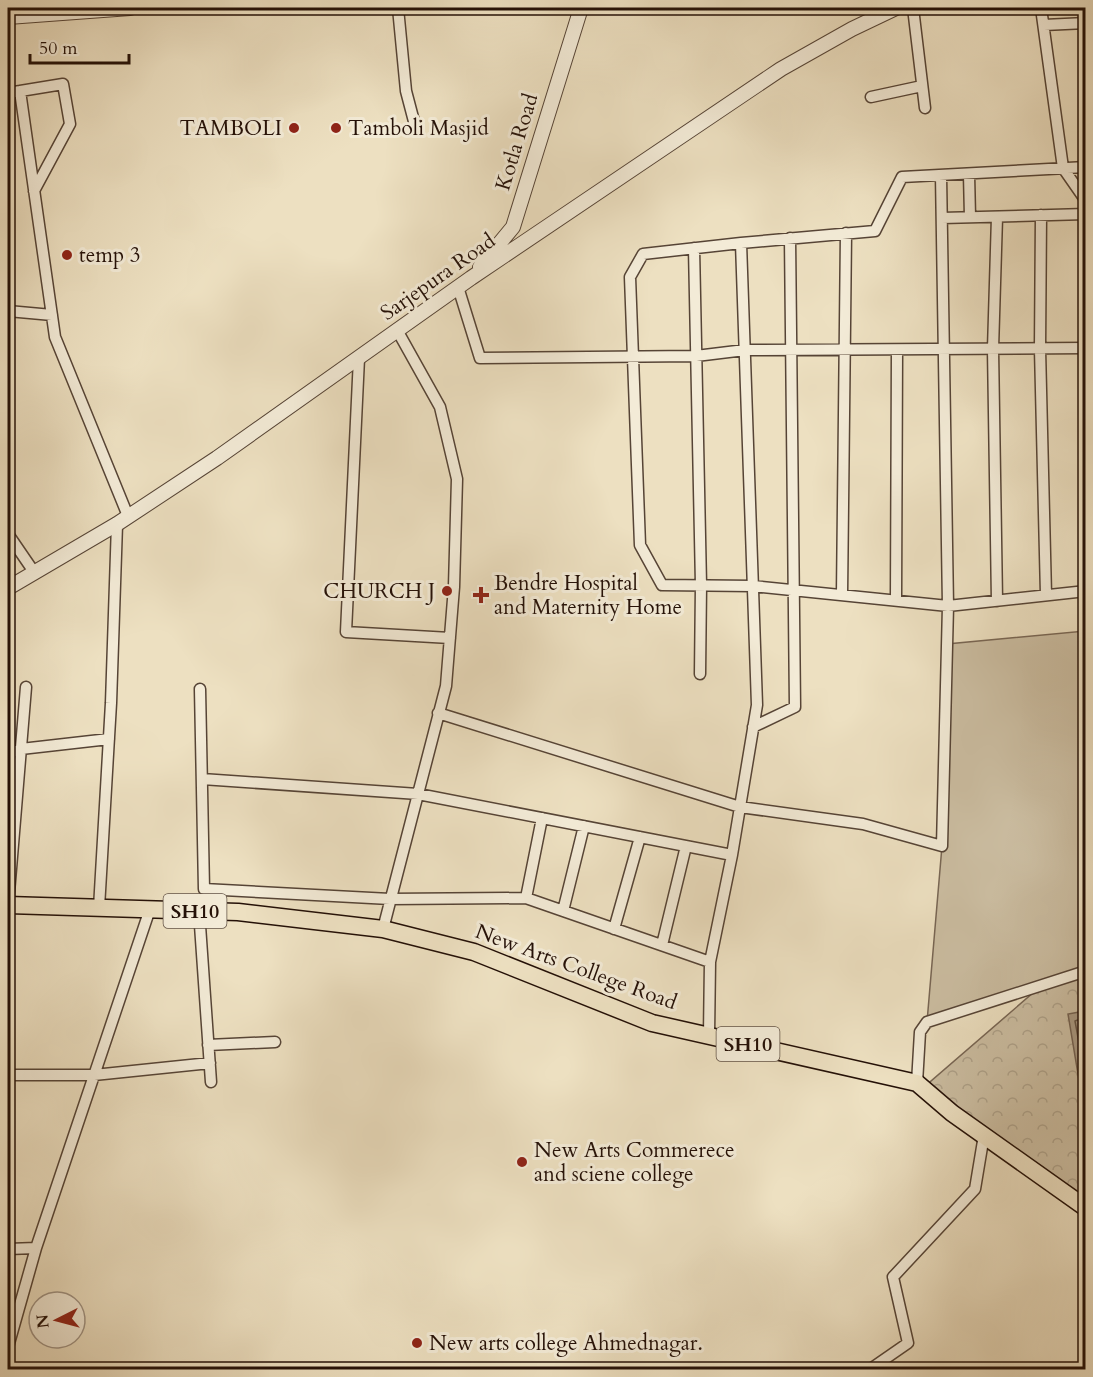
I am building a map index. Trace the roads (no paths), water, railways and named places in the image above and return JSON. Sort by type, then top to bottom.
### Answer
[{"type":"main road","name":"New Arts College Road","points":[[8,905],[238,912],[382,929],[474,952],[652,1023],[917,1083],[984,1135],[1086,1208]]},
{"type":"street","points":[[8,17],[47,11],[130,8]]},
{"type":"street","points":[[398,8],[406,91],[416,129]]},
{"type":"street","name":"Kotla Road","points":[[471,278],[513,227],[581,8]]},
{"type":"street","name":"Sarjepura Road","points":[[8,588],[122,520],[217,458],[471,278],[781,69],[852,29],[896,8]]},
{"type":"street","points":[[913,8],[925,108]]},
{"type":"street","points":[[1041,8],[1063,168],[1086,201]]},
{"type":"street","points":[[1044,25],[1086,22]]},
{"type":"street","points":[[8,93],[63,84],[70,124],[34,191]]},
{"type":"street","points":[[871,97],[922,86]]},
{"type":"street","points":[[20,91],[56,337],[122,520],[99,908]]},
{"type":"street","points":[[1086,167],[902,177],[875,231],[643,254],[630,277],[640,545],[662,585],[753,586],[948,606],[1086,591]]},
{"type":"street","points":[[969,174],[970,217]]},
{"type":"street","points":[[438,714],[740,807],[863,824],[942,846],[948,606],[941,175]]},
{"type":"street","points":[[942,218],[1086,214]]},
{"type":"street","points":[[1041,215],[1040,349],[1046,596]]},
{"type":"street","points":[[997,217],[993,349],[997,601]]},
{"type":"street","points":[[842,595],[846,233]]},
{"type":"street","points":[[753,727],[795,707],[790,238]]},
{"type":"street","points":[[709,1035],[710,962],[732,855],[757,705],[741,243]]},
{"type":"street","points":[[694,248],[701,585],[700,674]]},
{"type":"street","points":[[458,287],[480,358],[696,356],[745,350],[1086,348]]},
{"type":"street","points":[[8,311],[52,315]]},
{"type":"street","points":[[382,929],[446,686],[457,479],[440,407],[397,330]]},
{"type":"street","points":[[896,600],[897,350]]},
{"type":"street","points":[[359,358],[346,632],[450,638]]},
{"type":"street","points":[[8,534],[34,572]]},
{"type":"street","points":[[8,905],[26,687]]},
{"type":"street","points":[[200,689],[204,889],[390,899],[526,898],[710,962]]},
{"type":"street","points":[[8,753],[21,748],[109,740]]},
{"type":"street","points":[[201,779],[418,794],[732,855]]},
{"type":"street","points":[[526,898],[542,818]]},
{"type":"street","points":[[563,911],[584,826]]},
{"type":"street","points":[[614,928],[640,837]]},
{"type":"street","points":[[662,945],[686,846]]},
{"type":"street","points":[[8,1347],[9,1335],[36,1248],[150,909]]},
{"type":"street","points":[[200,911],[211,1082]]},
{"type":"street","points":[[917,1083],[920,1032],[927,1022],[1086,971]]},
{"type":"street","points":[[208,1045],[275,1042]]},
{"type":"street","points":[[8,1075],[94,1075],[210,1063]]},
{"type":"street","points":[[869,1370],[908,1343],[893,1277],[975,1189],[984,1135]]},
{"type":"street","points":[[8,1249],[36,1248]]},
{"type":"water","points":[[1085,1011],[1086,1104],[1083,1104],[1068,1014]]},
{"type":"place","name":"TAMBOLI","points":[[294,128]]},
{"type":"place","name":"Tamboli Masjid","points":[[336,128]]},
{"type":"place","name":"temp 3","points":[[67,255]]},
{"type":"place","name":"CHURCH J","points":[[447,591]]},
{"type":"place","name":"Bendre Hospital and Maternity Home","points":[[481,595]]},
{"type":"place","name":"New Arts Commerece and sciene college","points":[[522,1162]]},
{"type":"place","name":"New arts college Ahmednagar.","points":[[417,1343]]}]
